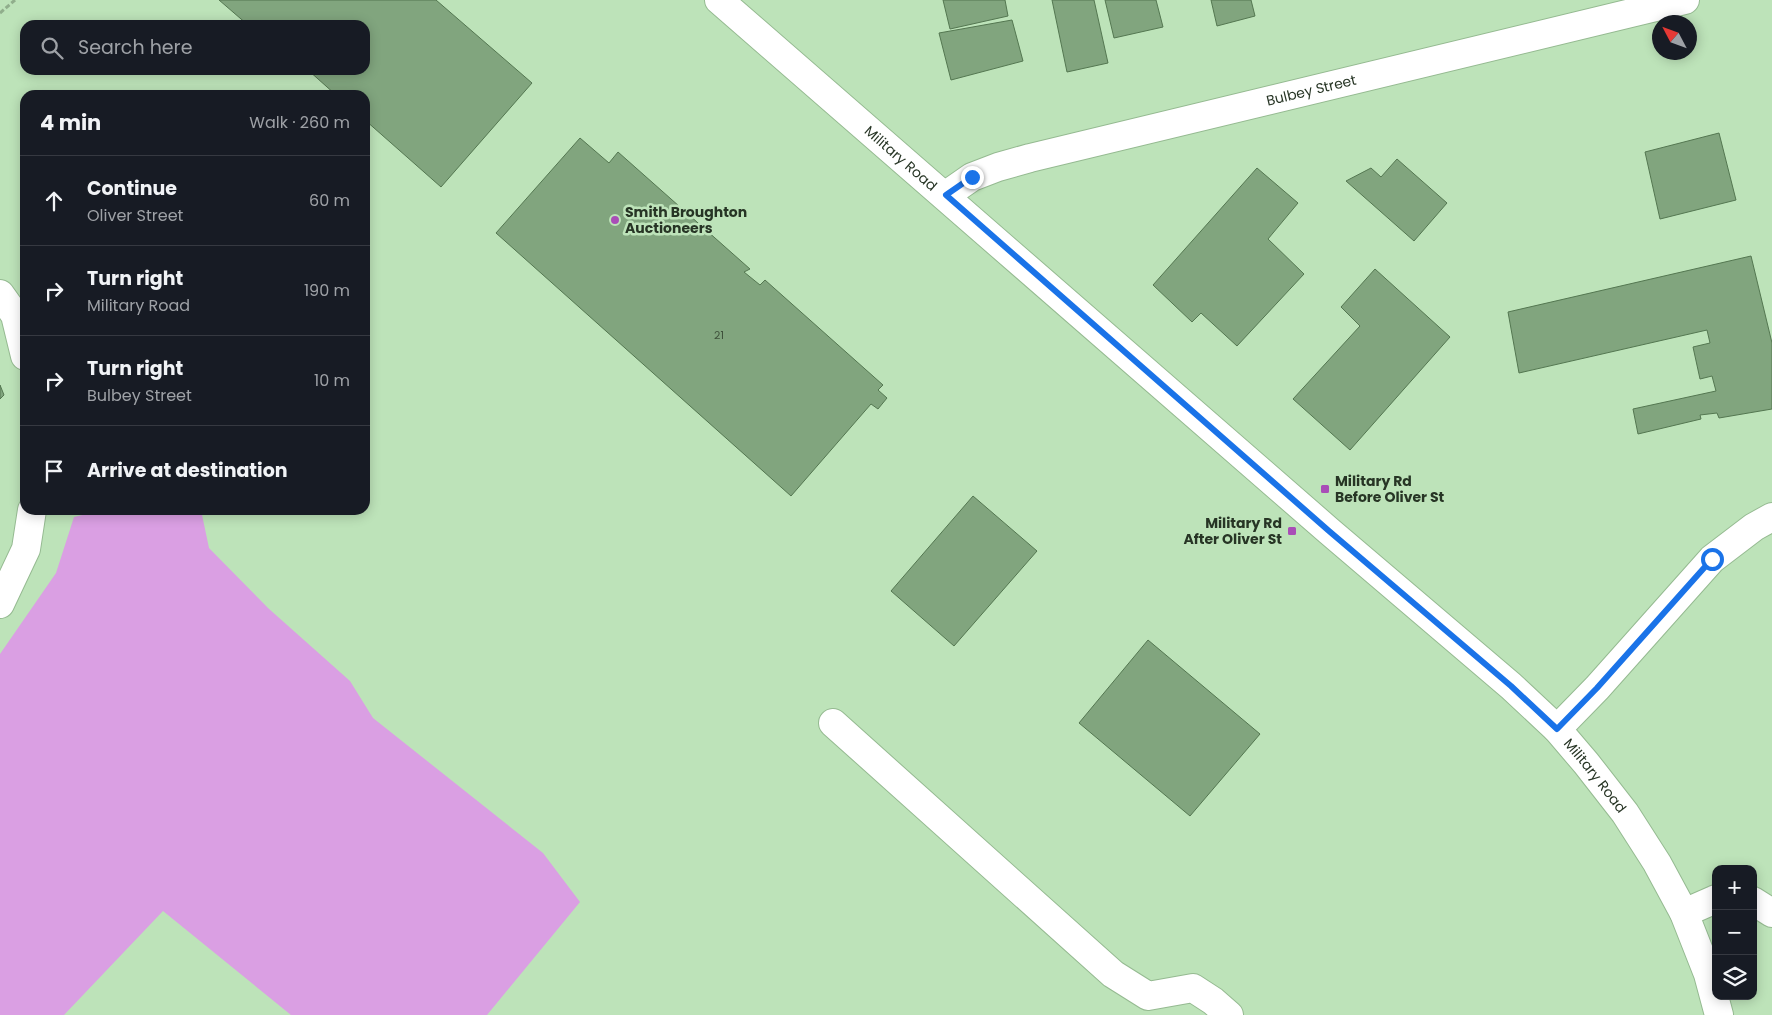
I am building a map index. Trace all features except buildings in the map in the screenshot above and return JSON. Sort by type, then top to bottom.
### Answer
[{"type":"main road","name":"Military Road","points":[[719,0],[946,195],[1329,531],[1511,686],[1557,729],[1592,769],[1625,813],[1657,863],[1684,913],[1708,974],[1719,1015]]},
{"type":"main road","name":"Bulbey Street","points":[[946,195],[972,177],[1030,158],[1685,0]]},
{"type":"main road","points":[[0,294],[15,315],[20,336]]},
{"type":"main road","points":[[0,326],[20,360]]},
{"type":"main road","points":[[0,604],[26,549],[31,515]]},
{"type":"main road","points":[[1557,729],[1597,688],[1712,559],[1772,517]]},
{"type":"main road","points":[[832,723],[1113,974],[1148,996],[1193,988],[1213,1001],[1229,1015]]},
{"type":"main road","points":[[1684,913],[1712,901]]},
{"type":"main road","points":[[1757,904],[1772,913]]},
{"type":"path","points":[[0,13],[15,0]]},
{"type":"shaded area","points":[[82,515],[202,515],[209,548],[268,608],[350,681],[373,718],[543,853],[580,902],[487,1015],[291,1015],[163,911],[64,1015],[0,1015],[0,654],[56,573],[74,517]]},
{"type":"place","name":"Smith Broughton Auctioneers","points":[[615,220]]},
{"type":"place","name":"Military Rd Before Oliver St","points":[[1325,489]]},
{"type":"place","name":"Military Rd After Oliver St","points":[[1292,531]]},
{"type":"route","points":[[972,177],[946,195],[1329,531],[1511,686],[1557,729],[1597,688],[1712,559]]}]
